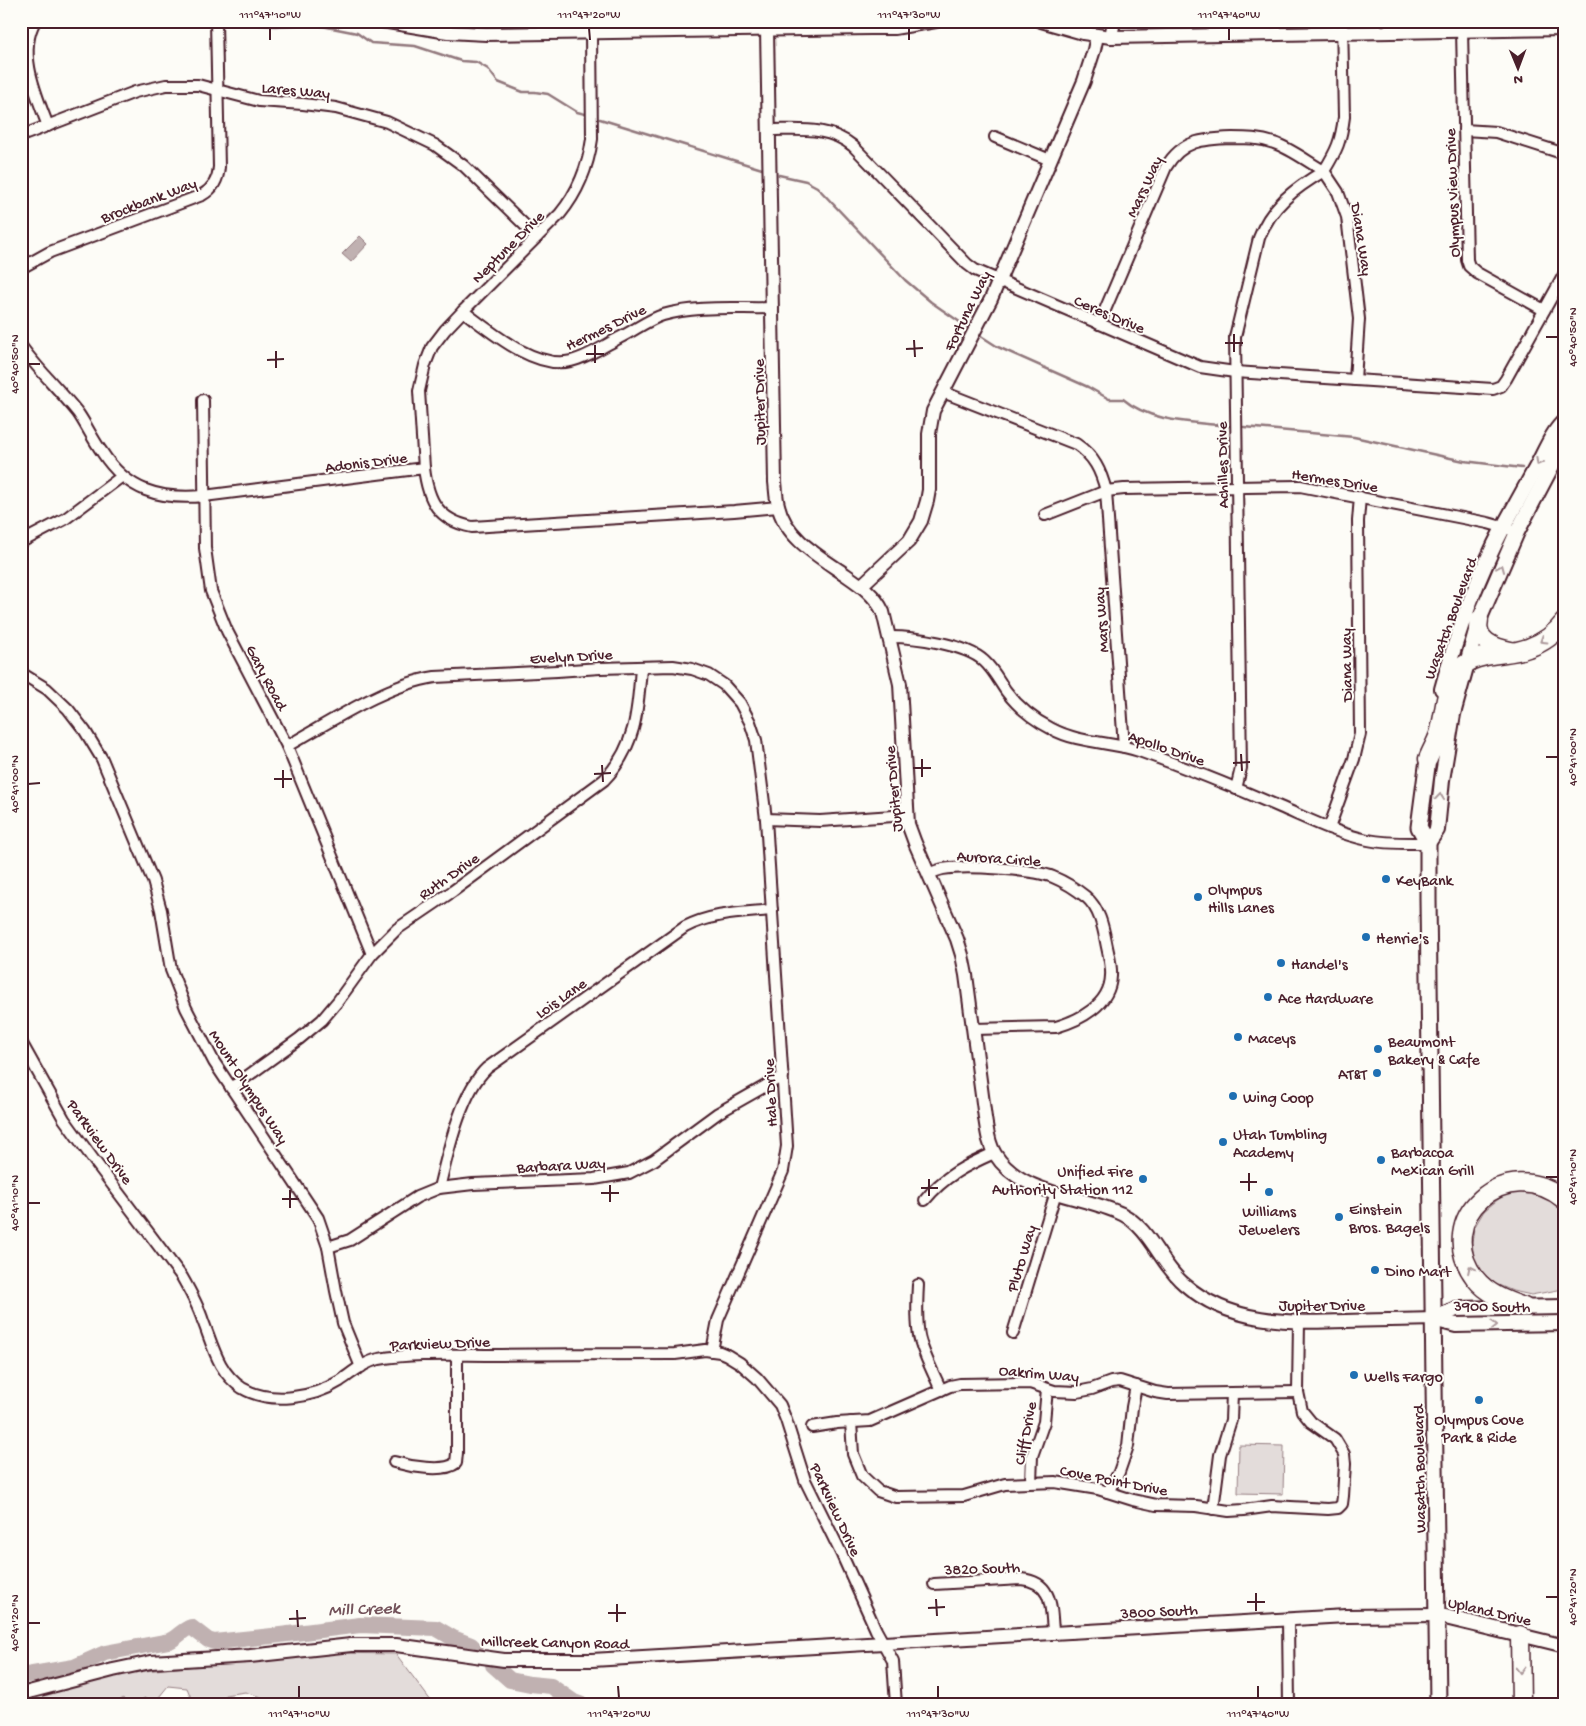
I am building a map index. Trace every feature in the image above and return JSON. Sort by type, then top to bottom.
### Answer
[{"type":"highway","points":[[1479,620],[1478,630],[1484,640],[1498,648],[1516,651]]},
{"type":"highway","points":[[1428,759],[1439,734],[1452,679],[1460,668],[1489,655],[1529,648],[1544,640],[1565,621]]},
{"type":"highway","points":[[1524,1308],[1493,1294],[1476,1279],[1462,1250],[1463,1229],[1470,1212],[1481,1198],[1495,1188],[1510,1184],[1529,1184],[1557,1193],[1565,1200]]},
{"type":"highway","points":[[1520,1636],[1521,1705]]},
{"type":"main road","name":"Wasatch Boulevard","points":[[1438,1705],[1428,843],[1419,827],[1428,759],[1442,690],[1473,596],[1503,527],[1548,446],[1565,421]]},
{"type":"main road","name":"Wasatch Boulevard","points":[[1428,843],[1436,830],[1454,707],[1479,620],[1517,532],[1565,441]]},
{"type":"main road","name":"3900 South","points":[[1433,1319],[1456,1309],[1565,1307]]},
{"type":"main road","name":"3900 South","points":[[1433,1319],[1456,1325],[1565,1323]]},
{"type":"main road","name":"Upland Drive","points":[[1437,1616],[1520,1636]]},
{"type":"street","points":[[36,21],[29,36],[28,57],[35,89],[48,126]]},
{"type":"street","name":"Brockbank Way","points":[[21,268],[50,252],[198,197],[210,190],[215,183],[219,171],[216,21]]},
{"type":"street","points":[[382,21],[448,32],[473,34],[894,24],[936,21]]},
{"type":"street","points":[[1041,21],[1097,36],[1111,37],[1343,27],[1462,30],[1565,29]]},
{"type":"street","points":[[1111,37],[1114,21]]},
{"type":"street","name":"Jupiter Drive","points":[[766,26],[778,506],[790,529],[800,541],[862,585],[879,602],[884,612],[901,699],[908,815],[911,833],[962,955],[988,1137],[994,1153],[1013,1174],[1030,1184],[1112,1210],[1130,1219],[1148,1237],[1173,1273],[1198,1295],[1214,1304],[1254,1317],[1281,1322],[1433,1319]]},
{"type":"street","points":[[1324,171],[1336,153],[1344,117],[1343,27]]},
{"type":"street","name":"Olympus View Drive","points":[[1462,30],[1466,247],[1469,266],[1477,273],[1544,310]]},
{"type":"street","name":"Neptune Drive","points":[[424,468],[419,400],[422,374],[432,347],[463,311],[560,214],[578,187],[587,166],[593,125],[591,32]]},
{"type":"street","name":"Fortuna Way","points":[[862,585],[909,541],[921,521],[928,501],[930,427],[933,412],[978,325],[998,281],[1084,81],[1097,36]]},
{"type":"street","name":"Lares Way","points":[[21,136],[135,92],[155,87],[189,84],[218,89],[259,101],[320,105],[353,111],[387,122],[435,145],[464,166],[537,237]]},
{"type":"street","name":"Ceres Drive","points":[[770,130],[823,131],[846,140],[975,270],[1200,367],[1235,372],[1488,390],[1498,388],[1506,379],[1544,310]]},
{"type":"street","points":[[1464,130],[1496,132],[1565,154]]},
{"type":"street","points":[[995,137],[1050,160]]},
{"type":"street","name":"Mars Way","points":[[1099,324],[1166,167],[1174,154],[1192,143],[1208,139],[1255,138],[1278,144],[1324,171]]},
{"type":"street","name":"Achilles Drive","points":[[1236,788],[1242,768],[1235,372],[1236,327],[1262,231],[1269,217],[1284,199],[1302,184],[1324,171]]},
{"type":"street","name":"Diana Way","points":[[1324,171],[1338,192],[1347,217],[1359,319],[1355,380]]},
{"type":"street","points":[[1544,310],[1565,273]]},
{"type":"street","name":"Hermes Drive","points":[[463,311],[517,348],[541,359],[560,362],[581,358],[630,333],[654,318],[672,313],[698,310],[773,308]]},
{"type":"street","name":"Adonis Drive","points":[[21,346],[42,374],[79,415],[102,453],[122,477],[140,487],[162,495],[204,496],[424,468],[426,488],[438,509],[451,520],[472,527],[734,511],[778,506]]},
{"type":"street","points":[[943,392],[1070,441],[1082,448],[1096,463],[1102,475],[1106,491]]},
{"type":"street","name":"Gary Road","points":[[203,400],[206,563],[215,605],[287,746],[372,954]]},
{"type":"street","points":[[21,542],[65,519],[122,477]]},
{"type":"street","name":"Hermes Drive","points":[[1045,515],[1106,491],[1237,486],[1300,486],[1503,527],[1517,532]]},
{"type":"street","name":"Mars Way","points":[[1106,491],[1124,747]]},
{"type":"street","name":"Diana Way","points":[[1329,828],[1354,759],[1360,734],[1358,522],[1360,497]]},
{"type":"street","name":"Apollo Drive","points":[[890,637],[923,640],[974,654],[990,668],[1014,700],[1043,724],[1060,734],[1077,739],[1124,747],[1236,788],[1329,828],[1360,838],[1377,842],[1428,843]]},
{"type":"street","name":"Evelyn Drive","points":[[287,746],[386,692],[426,678],[641,666],[673,666],[701,672],[717,680],[733,694],[750,722],[756,740],[766,819]]},
{"type":"street","name":"Ruth Drive","points":[[231,1088],[300,1039],[322,1020],[372,954],[407,921],[453,891],[595,788],[608,776],[626,751],[633,732],[638,709],[641,666]]},
{"type":"street","name":"Mount Olympus Way","points":[[21,673],[47,689],[64,704],[85,731],[102,759],[153,882],[161,910],[171,970],[186,1008],[214,1062],[314,1210],[322,1226],[341,1315],[361,1367]]},
{"type":"street","points":[[766,819],[820,821],[908,815]]},
{"type":"street","name":"Hale Drive","points":[[712,1351],[718,1320],[764,1216],[785,1163],[787,1146],[766,819]]},
{"type":"street","name":"Aurora Circle","points":[[928,874],[944,869],[959,868],[1041,873],[1067,884],[1087,898],[1094,906],[1100,919],[1111,976],[1106,994],[1093,1009],[1069,1023],[1056,1027],[974,1030]]},
{"type":"street","name":"Lois Lane","points":[[439,1188],[448,1151],[467,1095],[475,1080],[487,1068],[685,927],[699,920],[715,916],[772,910]]},
{"type":"street","name":"Parkview Drive","points":[[21,1042],[64,1119],[182,1277],[200,1312],[220,1366],[232,1380],[244,1389],[270,1396],[299,1396],[324,1390],[361,1367],[378,1360],[392,1358],[457,1355],[675,1354],[712,1351],[727,1355],[740,1363],[762,1383],[780,1405],[804,1480],[893,1661],[896,1705]]},
{"type":"street","name":"Barbara Way","points":[[328,1247],[350,1240],[417,1197],[439,1188],[468,1184],[594,1179],[629,1173],[654,1160],[718,1113],[783,1076]]},
{"type":"street","points":[[925,1200],[934,1188],[948,1176],[994,1153]]},
{"type":"street","name":"Pluto Way","points":[[1013,1334],[1056,1192]]},
{"type":"street","points":[[918,1285],[917,1313],[919,1335],[941,1390]]},
{"type":"street","name":"Cove Point Drive","points":[[851,1422],[852,1454],[857,1469],[873,1488],[889,1496],[902,1498],[964,1496],[998,1485],[1061,1482],[1082,1485],[1156,1505],[1244,1510],[1284,1506],[1338,1508],[1342,1504],[1345,1464],[1342,1449],[1336,1439],[1306,1418],[1302,1411],[1298,1392],[1299,1322]]},
{"type":"street","points":[[394,1462],[417,1467],[446,1467],[456,1463],[457,1355]]},
{"type":"street","name":"Oakrim Way","points":[[812,1428],[837,1423],[874,1420],[957,1384],[1030,1383],[1060,1392],[1082,1391],[1116,1381],[1168,1394],[1298,1392]]},
{"type":"street","points":[[1108,1492],[1119,1472],[1128,1446],[1136,1386]]},
{"type":"street","name":"Cliff Drive","points":[[1031,1482],[1032,1456],[1044,1422],[1047,1389]]},
{"type":"street","points":[[1213,1509],[1221,1450],[1230,1420],[1232,1393]]},
{"type":"street","name":"3820 South","points":[[934,1584],[1021,1579],[1033,1581],[1042,1587],[1048,1595],[1053,1632]]},
{"type":"street","name":"3800 South","points":[[884,1644],[1053,1632],[1346,1616],[1437,1616]]},
{"type":"street","points":[[1288,1620],[1289,1705]]},
{"type":"street","name":"Upland Drive","points":[[1520,1636],[1565,1646]]},
{"type":"street","name":"Millcreek Canyon Road","points":[[21,1694],[150,1662],[250,1656],[351,1644],[396,1645],[486,1658],[540,1661],[632,1659],[884,1644]]},
{"type":"shaded area","points":[[360,236],[368,244],[351,262],[342,254]]},
{"type":"shaded area","points":[[1521,1189],[1545,1196],[1555,1201],[1565,1210],[1565,1286],[1563,1289],[1531,1295],[1513,1291],[1496,1284],[1475,1263],[1472,1243],[1474,1228],[1484,1211],[1506,1193]]},
{"type":"shaded area","points":[[1239,1445],[1284,1446],[1283,1494],[1238,1493]]},
{"type":"shaded area","points":[[331,1653],[396,1654],[434,1705],[269,1705],[270,1700],[245,1692],[225,1695],[234,1705],[186,1705],[192,1700],[187,1688],[168,1686],[155,1702],[144,1698],[136,1705],[127,1705],[123,1698],[114,1705],[21,1705],[21,1700],[124,1673]]},
{"type":"waterway","points":[[234,23],[275,26],[312,24],[357,33],[371,43],[415,46],[461,61],[476,62],[488,69],[498,82],[523,92],[548,94],[577,112],[585,114]]},
{"type":"waterway","points":[[600,119],[762,169]]},
{"type":"waterway","points":[[779,175],[806,181],[817,187],[905,280],[931,302],[967,327]]},
{"type":"waterway","points":[[981,336],[998,347],[1088,387],[1109,399],[1123,399],[1146,413],[1173,420],[1229,426]]},
{"type":"waterway","points":[[1244,427],[1354,437],[1464,461],[1522,468]]},
{"type":"waterway","name":"Mill Creek","points":[[21,1676],[74,1667],[105,1653],[169,1641],[191,1627],[208,1640],[214,1642],[360,1625],[436,1628],[453,1638],[471,1645],[476,1650]]},
{"type":"waterway","name":"Mill Creek","points":[[493,1665],[510,1680],[551,1686],[574,1702],[582,1705]]},
{"type":"place","name":"KeyBank","points":[[1386,879]]},
{"type":"place","name":"Olympus Hills Lanes","points":[[1198,897]]},
{"type":"place","name":"Henrie's","points":[[1366,937]]},
{"type":"place","name":"Handel's","points":[[1281,963]]},
{"type":"place","name":"Ace Hardware","points":[[1268,997]]},
{"type":"place","name":"Maceys","points":[[1238,1037]]},
{"type":"place","name":"Beaumont Bakery & Cafe","points":[[1378,1049]]},
{"type":"place","name":"AT&T","points":[[1377,1073]]},
{"type":"place","name":"Wing Coop","points":[[1233,1096]]},
{"type":"place","name":"Utah Tumbling Academy","points":[[1223,1142]]},
{"type":"place","name":"Barbacoa Mexican Grill","points":[[1381,1160]]},
{"type":"place","name":"Unified Fire Authority Station 112","points":[[1143,1179]]},
{"type":"place","name":"Williams Jewelers","points":[[1269,1192]]},
{"type":"place","name":"Einstein Bros. Bagels","points":[[1339,1217]]},
{"type":"place","name":"Dino Mart","points":[[1375,1270]]},
{"type":"place","name":"Wells Fargo","points":[[1354,1375]]},
{"type":"place","name":"Olympus Cove Park & Ride","points":[[1479,1400]]}]
